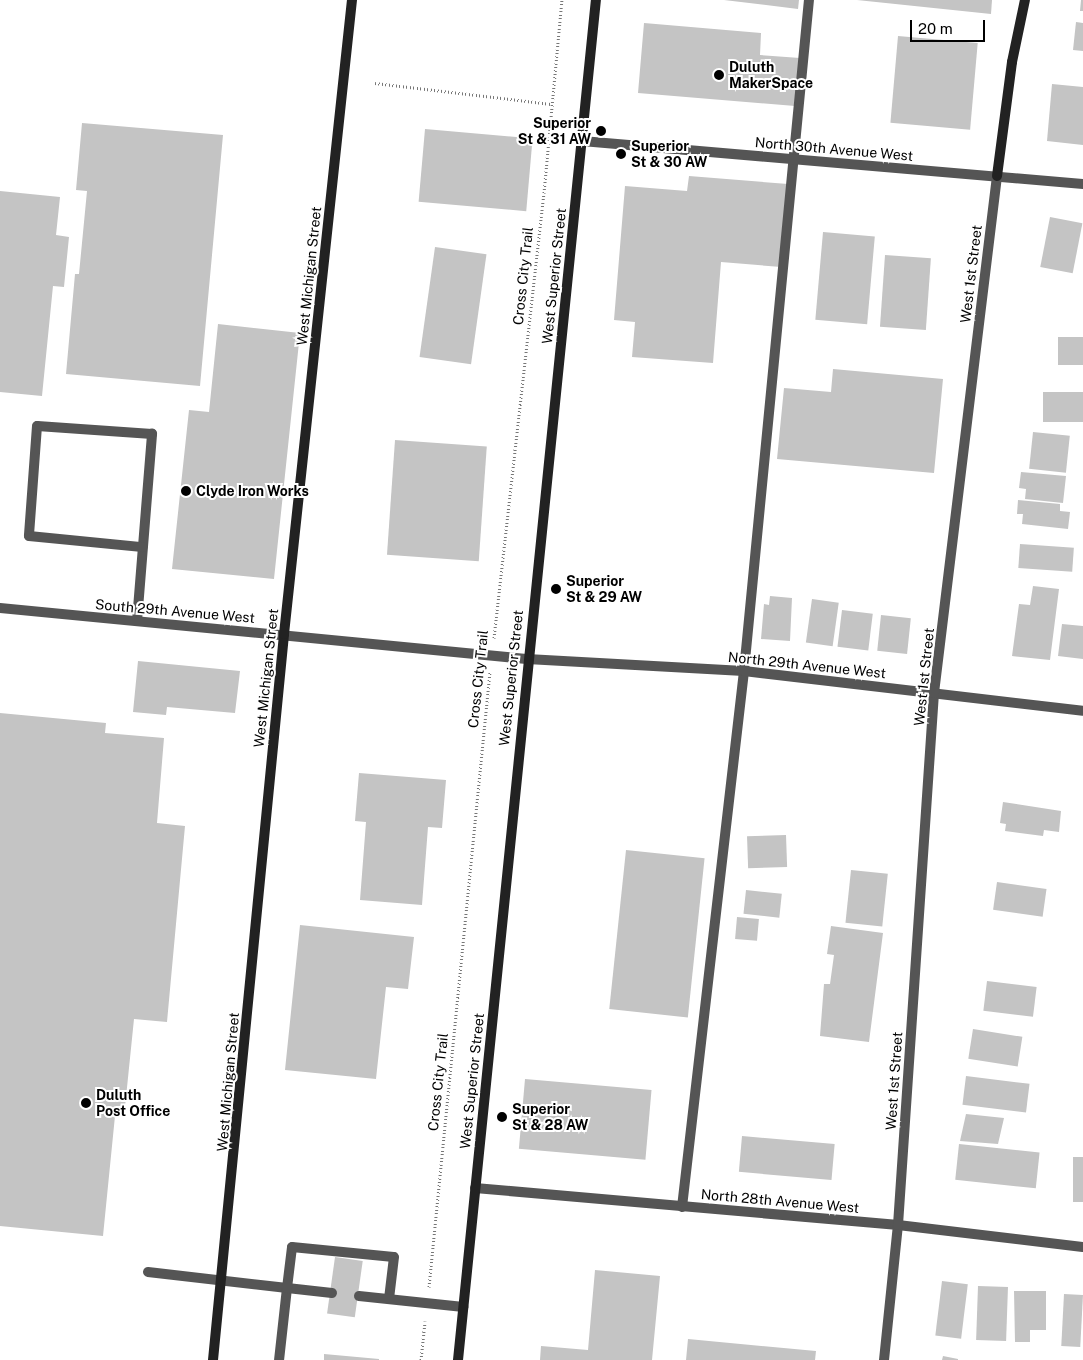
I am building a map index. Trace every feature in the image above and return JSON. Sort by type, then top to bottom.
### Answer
[{"type":"street","name":"West Michigan Street","points":[[213,1360],[284,634],[352,0]]},
{"type":"street","name":"West Superior Street","points":[[458,1360],[527,659],[596,0]]},
{"type":"street","points":[[682,1207],[744,671],[809,0]]},
{"type":"street","name":"West 1st Street","points":[[884,1360],[898,1225],[934,693],[997,176],[1012,62],[1025,0]]},
{"type":"street","name":"North 30th Avenue West","points":[[582,141],[1083,184]]},
{"type":"street","points":[[137,621],[152,434],[37,426],[29,536],[142,547]]},
{"type":"street","name":"South 29th Avenue West","points":[[0,608],[527,659]]},
{"type":"street","name":"North 29th Avenue West","points":[[527,659],[744,671],[1083,711]]},
{"type":"street","name":"North 28th Avenue West","points":[[475,1188],[898,1225],[1083,1247]]},
{"type":"street","points":[[279,1360],[292,1247],[394,1257],[390,1299]]},
{"type":"street","points":[[148,1272],[332,1293]]},
{"type":"street","points":[[359,1296],[463,1306]]},
{"type":"path","name":"Cross City Trail","points":[[421,1360],[492,655],[543,203],[562,0]]},
{"type":"path","points":[[374,83],[551,104]]},
{"type":"building","points":[[724,0],[799,0],[798,9]]},
{"type":"building","points":[[857,0],[992,0],[991,14]]},
{"type":"building","points":[[1081,0],[1083,0],[1083,11],[1080,11]]},
{"type":"building","points":[[1076,22],[1083,23],[1083,51],[1073,50]]},
{"type":"building","name":"Duluth MakerSpace","points":[[644,23],[761,33],[760,55],[800,58],[795,106],[638,93]]},
{"type":"building","points":[[898,36],[978,43],[970,130],[890,123]]},
{"type":"building","points":[[1052,84],[1083,87],[1083,145],[1047,141]]},
{"type":"building","points":[[82,123],[223,135],[200,386],[66,374],[75,274],[79,274],[87,191],[76,190]]},
{"type":"building","points":[[425,129],[533,138],[526,211],[419,202]]},
{"type":"building","points":[[689,176],[788,184],[781,267],[721,262],[713,363],[632,357],[635,322],[614,320],[625,186],[687,191]]},
{"type":"building","points":[[0,191],[60,197],[56,235],[69,237],[64,287],[53,286],[42,396],[0,392]]},
{"type":"building","points":[[1050,217],[1082,223],[1073,273],[1040,267]]},
{"type":"building","points":[[823,232],[875,237],[867,324],[815,320]]},
{"type":"building","points":[[435,247],[486,254],[471,364],[420,357]]},
{"type":"building","points":[[885,255],[931,258],[926,330],[880,327]]},
{"type":"building","points":[[218,324],[300,333],[274,579],[172,569],[189,410],[209,412]]},
{"type":"building","points":[[1058,337],[1083,337],[1083,365],[1058,365]]},
{"type":"building","points":[[833,369],[943,379],[934,473],[777,459],[784,388],[831,392]]},
{"type":"building","points":[[1043,392],[1083,392],[1083,422],[1043,422]]},
{"type":"building","points":[[1033,432],[1070,436],[1066,473],[1029,469]]},
{"type":"building","points":[[395,440],[487,446],[479,561],[387,555]]},
{"type":"building","points":[[1021,472],[1066,476],[1063,503],[1025,499],[1026,489],[1019,488]]},
{"type":"building","points":[[1018,500],[1060,504],[1060,511],[1070,512],[1068,529],[1022,524],[1023,514],[1017,514]]},
{"type":"building","points":[[1020,544],[1074,548],[1072,572],[1018,568]]},
{"type":"building","points":[[1033,586],[1059,589],[1050,660],[1012,656],[1019,604],[1030,605]]},
{"type":"building","points":[[770,596],[792,598],[790,641],[761,639],[764,604],[769,605]]},
{"type":"building","points":[[812,599],[839,603],[833,646],[806,643]]},
{"type":"building","points":[[842,610],[873,614],[868,651],[837,647]]},
{"type":"building","points":[[881,615],[911,618],[907,654],[877,651]]},
{"type":"building","points":[[1062,624],[1083,626],[1083,659],[1058,656]]},
{"type":"building","points":[[138,661],[240,671],[235,713],[167,707],[166,715],[133,712]]},
{"type":"building","points":[[0,713],[106,723],[105,733],[164,738],[157,823],[185,826],[167,1022],[134,1019],[125,1107],[116,1106],[103,1236],[0,1226]]},
{"type":"building","points":[[359,773],[446,780],[442,828],[428,827],[422,905],[360,900],[366,822],[355,821]]},
{"type":"building","points":[[1003,802],[1061,811],[1059,832],[1044,830],[1043,836],[1005,831],[1006,824],[1000,823]]},
{"type":"building","points":[[786,835],[787,867],[748,868],[747,836]]},
{"type":"building","points":[[626,850],[705,858],[688,1017],[609,1009]]},
{"type":"building","points":[[851,870],[888,874],[882,927],[845,923]]},
{"type":"building","points":[[997,882],[1047,889],[1043,917],[993,910]]},
{"type":"building","points":[[746,890],[782,894],[779,918],[743,914]]},
{"type":"building","points":[[737,917],[759,919],[757,941],[735,939]]},
{"type":"building","points":[[300,925],[414,937],[408,989],[386,987],[376,1079],[285,1070]]},
{"type":"building","points":[[831,926],[883,933],[869,1042],[820,1036],[824,984],[830,984],[834,955],[827,954]]},
{"type":"building","points":[[987,981],[1037,987],[1033,1017],[983,1011]]},
{"type":"building","points":[[973,1029],[1022,1037],[1018,1066],[968,1059]]},
{"type":"building","points":[[966,1076],[1030,1084],[1026,1113],[962,1105]]},
{"type":"building","points":[[525,1079],[652,1090],[645,1160],[519,1149]]},
{"type":"building","points":[[966,1114],[1004,1118],[998,1144],[960,1141]]},
{"type":"building","points":[[742,1136],[835,1144],[832,1180],[739,1172]]},
{"type":"building","points":[[959,1144],[1040,1152],[1036,1188],[955,1180]]},
{"type":"building","points":[[1073,1157],[1083,1157],[1083,1202],[1073,1202]]},
{"type":"building","points":[[335,1257],[363,1261],[355,1317],[327,1313]]},
{"type":"building","points":[[595,1270],[660,1276],[652,1360],[540,1360],[541,1346],[588,1350]]},
{"type":"building","points":[[942,1281],[968,1284],[961,1339],[935,1336]]},
{"type":"building","points":[[978,1286],[1008,1287],[1006,1341],[976,1340]]},
{"type":"building","points":[[1014,1291],[1046,1291],[1046,1330],[1030,1330],[1030,1342],[1015,1342]]},
{"type":"building","points":[[1064,1294],[1083,1295],[1080,1347],[1061,1346]]},
{"type":"building","points":[[688,1339],[816,1351],[815,1360],[686,1360]]},
{"type":"building","points":[[324,1354],[379,1359],[379,1360],[324,1360]]},
{"type":"building","points":[[943,1356],[958,1359],[958,1360],[942,1360]]},
{"type":"place","name":"Duluth MakerSpace","points":[[719,75]]},
{"type":"place","name":"Superior St & 31 AW","points":[[601,131]]},
{"type":"place","name":"Superior St & 30 AW","points":[[621,154]]},
{"type":"place","name":"Clyde Iron Works","points":[[186,491]]},
{"type":"place","name":"Superior St & 29 AW","points":[[556,589]]},
{"type":"place","name":"Duluth Post Office","points":[[86,1103]]},
{"type":"place","name":"Superior St & 28 AW","points":[[502,1117]]}]
